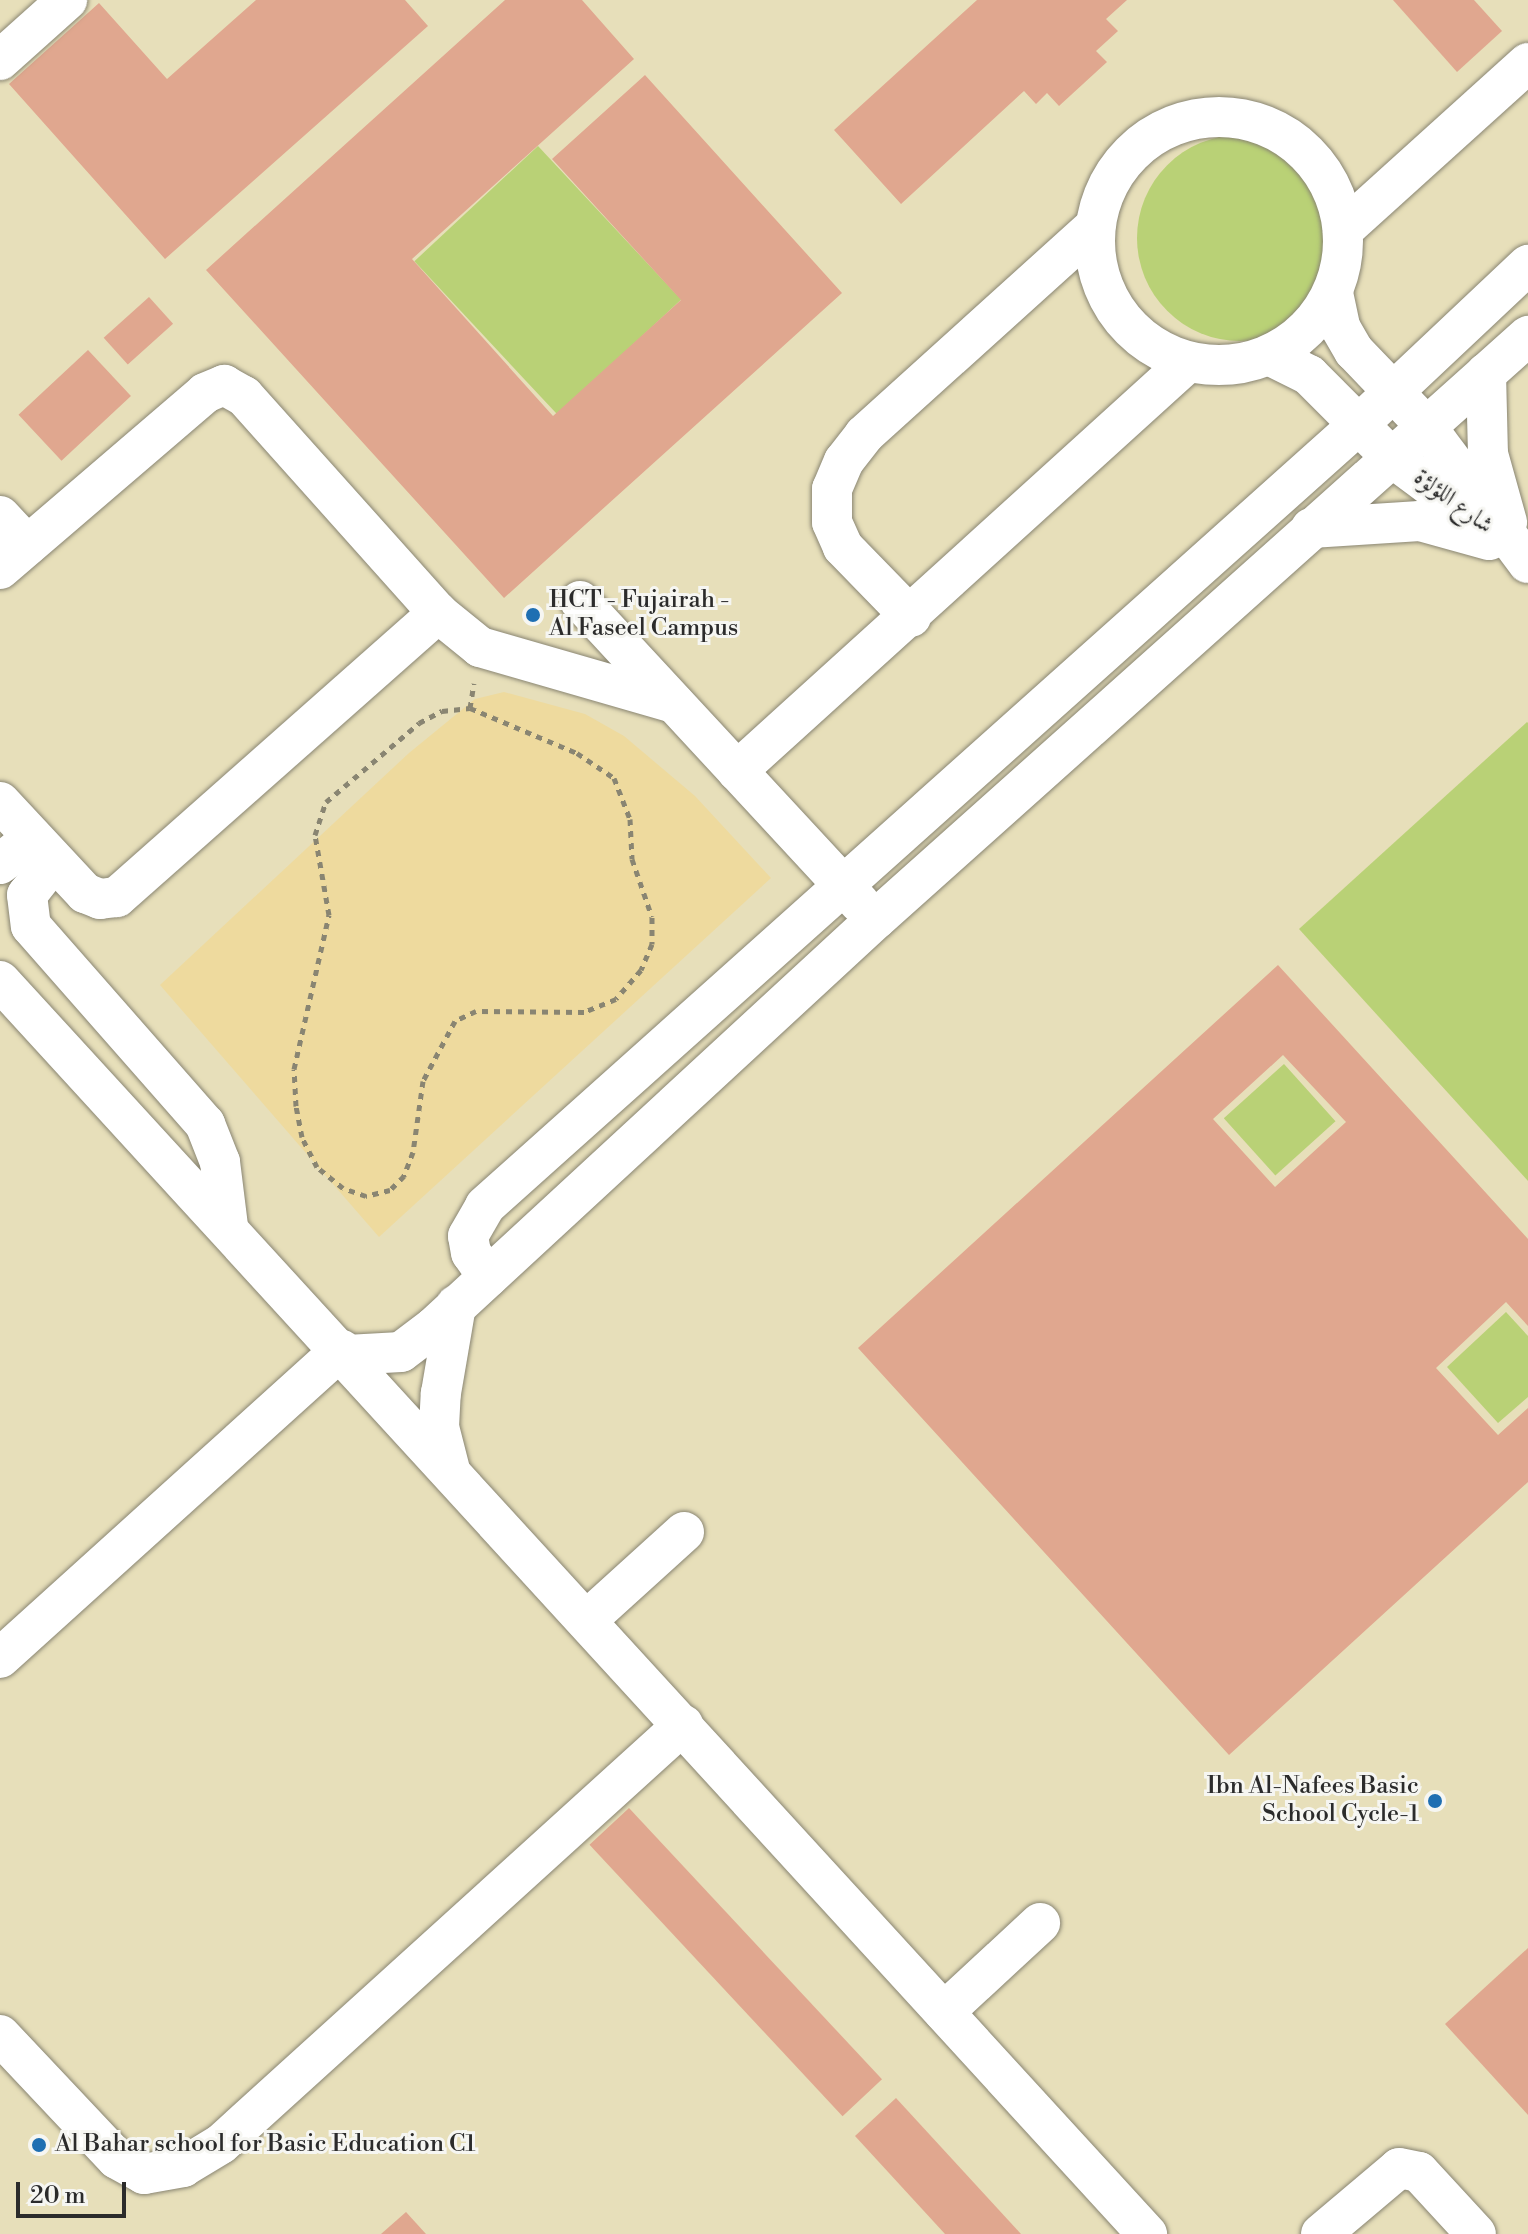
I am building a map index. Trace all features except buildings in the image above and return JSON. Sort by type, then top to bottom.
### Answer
[{"type":"street","points":[[0,60],[67,0]]},
{"type":"street","points":[[1343,230],[1528,63]]},
{"type":"street","points":[[1206,117],[1268,126],[1303,150],[1328,183],[1343,230],[1333,293],[1307,330],[1269,355],[1229,365],[1188,362],[1147,343],[1116,311],[1098,271],[1095,226],[1107,186],[1131,152],[1166,128],[1206,117]]},
{"type":"street","points":[[1328,183],[1382,182],[1408,174]]},
{"type":"street","points":[[911,617],[843,547],[832,522],[832,489],[844,461],[864,435],[1095,226]]},
{"type":"street","points":[[488,1277],[471,1253],[468,1236],[473,1219],[842,883],[1357,426],[1528,265]]},
{"type":"street","name":"شارع اللؤلؤة","points":[[1333,293],[1345,339],[1425,425],[1522,556]]},
{"type":"street","points":[[0,1658],[344,1353],[401,1352],[456,1305],[876,919],[1390,456],[1528,336]]},
{"type":"street","name":"شارع اللؤلؤة","points":[[1269,355],[1309,375],[1390,456],[1522,556]]},
{"type":"street","points":[[737,771],[911,617],[1188,362]]},
{"type":"street","points":[[1486,373],[1488,454],[1522,556]]},
{"type":"street","points":[[0,516],[13,557],[205,393],[224,385],[244,396],[438,613],[494,653],[674,703]]},
{"type":"street","points":[[1311,528],[1420,521],[1522,556]]},
{"type":"street","points":[[580,601],[876,919]]},
{"type":"street","points":[[0,802],[43,850],[92,897],[117,897],[438,613]]},
{"type":"street","points":[[0,864],[43,850]]},
{"type":"street","points":[[43,850],[27,895],[31,926],[205,1124],[220,1162],[228,1226]]},
{"type":"street","points":[[7,1001],[228,1226],[1147,2234]]},
{"type":"street","points":[[450,1470],[439,1427],[441,1393],[456,1305]]},
{"type":"street","points":[[587,1620],[684,1532]]},
{"type":"street","points":[[0,2035],[117,2159],[144,2174],[183,2167],[221,2144],[683,1725]]},
{"type":"street","points":[[944,2012],[1040,1923]]},
{"type":"street","points":[[1321,2234],[1389,2171],[1409,2168],[1476,2234]]},
{"type":"path","points":[[470,708],[577,753],[614,778],[630,819],[632,859],[652,917],[652,944],[641,970],[616,999],[584,1012],[476,1011],[455,1021],[423,1081],[413,1152],[404,1176],[390,1190],[366,1196],[343,1188],[317,1167],[302,1137],[296,1106],[294,1069],[329,915],[315,835],[331,796],[419,723],[442,711],[470,708]]},
{"type":"green space","points":[[1240,135],[1279,143],[1313,165],[1335,199],[1343,238],[1335,277],[1313,311],[1279,333],[1240,341],[1201,333],[1167,311],[1145,277],[1137,238],[1145,199],[1167,165],[1201,143]]},
{"type":"green space","points":[[538,146],[681,300],[558,415],[414,261]]},
{"type":"green space","points":[[1528,723],[1528,1181],[1299,929]]},
{"type":"green space","points":[[1284,1064],[1336,1121],[1275,1175],[1224,1118]]},
{"type":"green space","points":[[1506,1312],[1528,1336],[1528,1397],[1498,1423],[1447,1367]]},
{"type":"sand","points":[[504,692],[585,714],[624,736],[695,796],[771,878],[379,1237],[160,985],[409,753],[475,699]]},
{"type":"place","name":"HCT - Fujairah - Al Faseel Campus","points":[[533,615]]},
{"type":"place","name":"Ibn Al-Nafees Basic School Cycle-1","points":[[1435,1801]]},
{"type":"place","name":"Al Bahar school for Basic Education C1","points":[[39,2145]]}]
